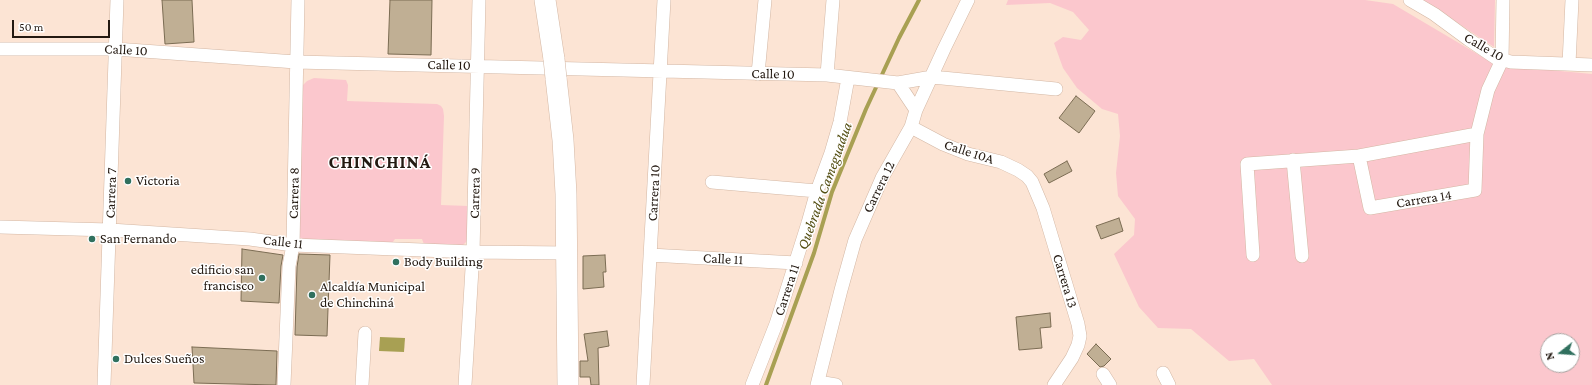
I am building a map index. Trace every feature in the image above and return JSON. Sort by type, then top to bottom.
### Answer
[{"type":"main road","points":[[545,0],[555,68],[563,140],[567,253],[568,385]]},
{"type":"street","name":"Carrera 7","points":[[104,385],[117,0]]},
{"type":"street","name":"Carrera 8","points":[[284,385],[289,266],[292,245],[298,0]]},
{"type":"street","name":"Carrera 9","points":[[465,385],[473,252],[479,0]]},
{"type":"street","name":"Carrera 10","points":[[643,385],[664,0]]},
{"type":"street","points":[[758,74],[765,0]]},
{"type":"street","points":[[827,75],[833,0]]},
{"type":"street","name":"Carrera 12","points":[[817,384],[855,240],[882,178],[911,127],[916,110],[968,0]]},
{"type":"street","name":"Calle 10","points":[[1410,0],[1434,14],[1496,58],[1511,62],[1592,65]]},
{"type":"street","name":"Carrera 14","points":[[1359,156],[1370,208],[1474,190],[1477,134],[1488,90],[1502,60],[1503,0]]},
{"type":"street","points":[[1570,64],[1572,0]]},
{"type":"street","name":"Calle 10","points":[[0,49],[115,49],[296,62],[827,75],[892,82],[932,77],[1056,89]]},
{"type":"street","name":"Carrera 11","points":[[752,385],[776,324],[817,191],[831,153],[840,122],[848,78]]},
{"type":"street","points":[[892,82],[916,110]]},
{"type":"street","name":"Calle 10A","points":[[911,127],[943,144],[968,154],[1001,162],[1027,176]]},
{"type":"street","points":[[1253,256],[1247,164],[1359,156],[1477,134]]},
{"type":"street","points":[[1293,160],[1302,256]]},
{"type":"street","name":"Carrera 13","points":[[1027,176],[1036,189],[1043,208],[1078,324],[1080,336],[1072,358],[1054,385]]},
{"type":"street","points":[[712,182],[817,191]]},
{"type":"street","name":"Calle 11","points":[[0,227],[110,230],[250,239],[292,245],[473,252],[567,253]]},
{"type":"street","name":"Calle 11","points":[[650,255],[796,263]]},
{"type":"street","points":[[362,385],[365,333]]},
{"type":"street","points":[[1163,373],[1169,385]]},
{"type":"street","points":[[817,384],[836,385]]},
{"type":"shaded area","points":[[1008,0],[1365,0],[1393,4],[1496,65],[1592,74],[1592,385],[1272,385],[1254,359],[1229,361],[1191,329],[1158,328],[1139,307],[1114,254],[1134,235],[1135,219],[1118,196],[1116,173],[1120,136],[1118,114],[1102,109],[1077,88],[1063,68],[1054,43],[1063,37],[1081,40],[1089,30],[1073,12],[1050,3],[1006,5]]},
{"type":"shaded area","points":[[1423,0],[1495,0],[1494,47]]},
{"type":"shaded area","points":[[314,78],[346,80],[348,85],[347,101],[437,104],[441,106],[444,116],[441,205],[468,206],[468,240],[462,246],[425,247],[422,239],[395,239],[389,247],[303,241],[299,236],[303,85],[307,81]]},
{"type":"shaded area","points":[[380,337],[405,338],[404,352],[379,351]]},
{"type":"building","points":[[162,0],[192,0],[194,42],[165,44]]},
{"type":"building","points":[[390,0],[432,0],[431,55],[388,54]]},
{"type":"building","points":[[1076,96],[1095,111],[1079,133],[1059,118]]},
{"type":"building","points":[[1067,161],[1072,171],[1049,183],[1044,174]]},
{"type":"building","points":[[1119,218],[1123,231],[1101,239],[1096,226]]},
{"type":"building","name":"edificio san francisco","points":[[242,249],[283,255],[279,303],[241,301]]},
{"type":"building","name":"Alcaldía Municipal de Chinchiná","points":[[299,254],[330,255],[327,336],[295,335],[297,267]]},
{"type":"building","points":[[605,255],[606,272],[603,272],[604,287],[583,289],[583,256]]},
{"type":"building","points":[[1050,313],[1051,327],[1040,328],[1042,348],[1019,350],[1016,317]]},
{"type":"building","points":[[607,331],[609,346],[598,348],[599,385],[591,385],[590,377],[580,377],[580,361],[588,361],[584,334]]},
{"type":"building","points":[[1096,344],[1111,359],[1104,366],[1100,367],[1087,354]]},
{"type":"building","points":[[192,347],[277,351],[276,385],[194,383]]},
{"type":"waterway","name":"Quebrada Cameguadua","points":[[766,385],[814,253],[832,192],[866,109],[899,38],[919,0]]},
{"type":"place","name":"Victoria","points":[[128,181]]},
{"type":"place","name":"San Fernando","points":[[92,239]]},
{"type":"place","name":"Body Building","points":[[396,262]]},
{"type":"place","name":"edificio san francisco","points":[[262,278]]},
{"type":"place","name":"Alcaldía Municipal de Chinchiná","points":[[312,295]]},
{"type":"place","name":"Dulces Sueños","points":[[116,359]]},
{"type":"district","name":"CHINCHINÁ","points":[[380,162]]}]
